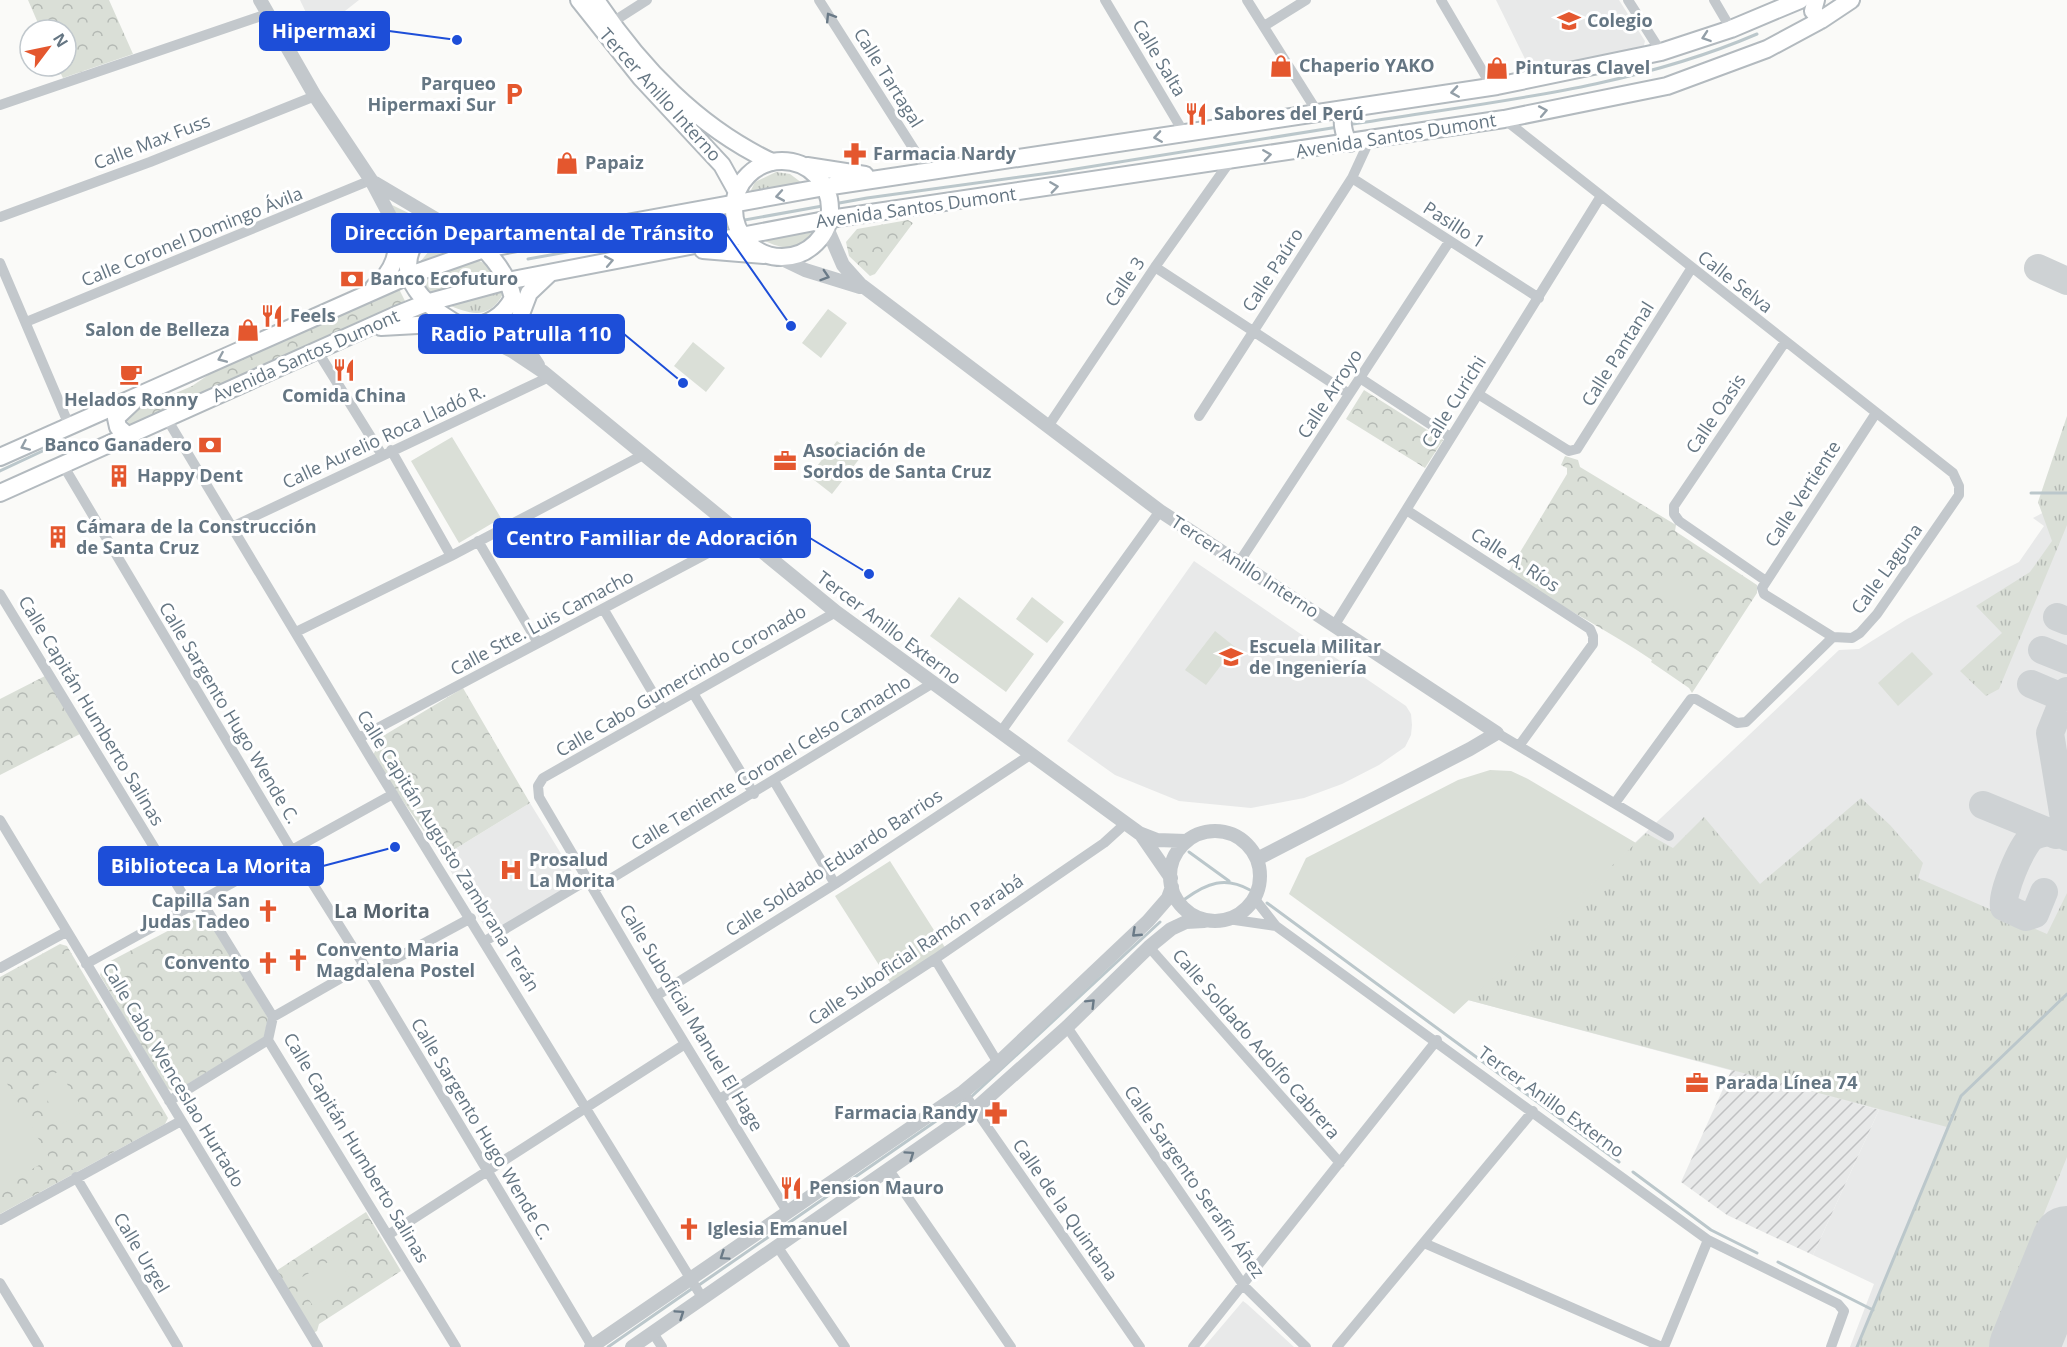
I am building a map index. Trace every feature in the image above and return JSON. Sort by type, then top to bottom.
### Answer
[{"type":"main road","points":[[1816,0],[1813,11],[1821,20]]},
{"type":"main road","name":"Avenida Santos Dumont","points":[[0,457],[150,388],[410,275],[527,240],[735,202],[828,208],[1231,160],[1347,139],[1371,140],[1504,119],[1667,86],[1767,49],[1821,20],[1851,0]]},
{"type":"main road","name":"Tercer Anillo Interno","points":[[586,2],[611,23],[675,94],[714,129],[746,150],[772,162]]},
{"type":"main road","name":"Tercer Anillo Interno","points":[[586,2],[662,102],[712,153],[729,174],[741,234]]},
{"type":"main road","name":"Avenida Santos Dumont","points":[[0,493],[426,303],[505,277],[552,272],[741,234],[828,208],[893,178],[1318,113],[1344,113],[1492,87],[1661,52],[1731,29],[1796,2]]},
{"type":"main road","points":[[1767,49],[1774,38],[1800,26],[1803,20],[1796,2]]},
{"type":"main road","points":[[662,102],[706,138],[711,137],[714,129]]},
{"type":"main road","points":[[1344,113],[1347,139]]},
{"type":"main road","points":[[735,202],[751,173],[772,162],[796,163],[827,171],[893,178]]},
{"type":"main road","points":[[675,248],[776,257],[795,256],[808,250],[819,240],[828,208],[807,168],[796,163]]},
{"type":"main road","points":[[364,295],[382,281],[393,266],[398,247],[397,227]]},
{"type":"main road","points":[[460,326],[426,303],[410,275],[409,256],[421,236],[435,229],[456,229],[527,240]]},
{"type":"main road","points":[[366,329],[460,326],[491,322],[506,310],[513,298],[505,277],[487,252],[456,229]]},
{"type":"main road","points":[[741,234],[753,248],[776,257]]},
{"type":"main road","points":[[518,322],[529,293],[552,272]]},
{"type":"main road","points":[[127,435],[116,422],[118,414],[150,388]]},
{"type":"main road","points":[[81,456],[111,431],[110,422],[99,412]]},
{"type":"street","points":[[260,0],[315,96],[371,180],[397,227],[409,256]]},
{"type":"street","points":[[611,23],[647,0]]},
{"type":"street","name":"Calle Tartagal","points":[[819,0],[929,173]]},
{"type":"street","name":"Calle Salta","points":[[1105,0],[1184,133]]},
{"type":"street","points":[[1247,0],[1318,113]]},
{"type":"street","points":[[1264,27],[1306,0]]},
{"type":"street","points":[[1441,0],[1492,87]]},
{"type":"street","points":[[1628,0],[1661,52]]},
{"type":"street","points":[[1714,0],[1731,29]]},
{"type":"street","points":[[0,105],[267,14]]},
{"type":"street","name":"Calle Max Fuss","points":[[0,217],[150,162],[315,96]]},
{"type":"street","name":"Calle Selva","points":[[1504,119],[1948,468]]},
{"type":"street","name":"Calle Paúro","points":[[1199,416],[1352,178],[1371,140]]},
{"type":"street","name":"Calle 3","points":[[1049,425],[1155,267],[1231,160]]},
{"type":"street","name":"Pasillo 1","points":[[1352,178],[1539,298]]},
{"type":"street","points":[[371,180],[401,201],[456,229]]},
{"type":"street","name":"Calle Coronel Domingo Ávila","points":[[26,322],[371,180]]},
{"type":"street","name":"Calle Curichi","points":[[1334,626],[1408,511],[1450,437],[1601,196]]},
{"type":"street","name":"Tercer Anillo Interno","points":[[828,208],[843,265],[871,291],[1160,511],[1497,732],[1669,836]]},
{"type":"street","name":"Calle Arroyo","points":[[1238,564],[1449,242]]},
{"type":"street","name":"Tercer Anillo Interno","points":[[776,257],[805,270],[871,291]]},
{"type":"street","points":[[0,263],[69,425]]},
{"type":"street","points":[[1155,267],[1349,394]]},
{"type":"street","name":"Calle Pantanal","points":[[1478,394],[1569,451],[1582,444],[1691,268]]},
{"type":"street","name":"Tercer Anillo Externo","points":[[513,298],[527,348],[546,374]]},
{"type":"street","name":"Tercer Anillo Externo","points":[[460,326],[512,351],[546,374],[740,536],[836,612],[1029,755],[1139,833],[1157,840],[1186,841]]},
{"type":"street","name":"Calle Oasis","points":[[1766,581],[1679,521],[1674,514],[1674,506],[1785,342]]},
{"type":"street","points":[[318,352],[387,453],[451,556]]},
{"type":"street","name":"Calle Aurelio Roca Lladó R.","points":[[232,527],[546,374]]},
{"type":"street","points":[[1360,378],[1450,437]]},
{"type":"street","name":"Calle Vertiente","points":[[1833,637],[1764,594],[1762,588],[1876,412]]},
{"type":"street","name":"Calle Capitán Augusto Zambrana Terán","points":[[166,419],[696,1288]]},
{"type":"street","points":[[296,632],[451,556],[643,456]]},
{"type":"street","name":"Calle Sargento Hugo Wende C.","points":[[63,465],[291,849],[366,969],[592,1347]]},
{"type":"street","name":"Calle Laguna","points":[[1833,637],[1852,638],[1860,633],[1886,604],[1959,495],[1956,479],[1948,468]]},
{"type":"street","points":[[1000,733],[1160,511]]},
{"type":"street","name":"Calle A. Ríos","points":[[1408,511],[1590,629],[1593,644],[1519,746]]},
{"type":"street","name":"Calle Stte. Luis Camacho","points":[[359,738],[740,536]]},
{"type":"street","points":[[478,541],[538,643]]},
{"type":"street","name":"Calle Capitán Humberto Salinas","points":[[0,594],[191,908]]},
{"type":"street","points":[[604,610],[663,710]]},
{"type":"street","name":"Calle Cabo Gumercindo Coronado","points":[[543,778],[836,612]]},
{"type":"street","points":[[1616,803],[1687,703],[1696,699],[1737,723],[1746,722],[1833,637]]},
{"type":"street","name":"Calle Teniente Coronel Celso Camacho","points":[[484,941],[754,794],[933,683]]},
{"type":"street","points":[[693,693],[754,794]]},
{"type":"street","points":[[1257,859],[1470,749],[1497,732]]},
{"type":"street","name":"Calle Soldado Eduardo Barrios","points":[[656,996],[835,884],[1029,755]]},
{"type":"street","name":"Calle Suboficial Manuel El Hage","points":[[543,778],[538,786],[539,797],[656,996],[788,1213]]},
{"type":"street","points":[[774,781],[835,884]]},
{"type":"street","points":[[86,964],[202,902],[291,849],[393,794]]},
{"type":"street","name":"Calle Cabo Wenceslao Hurtado","points":[[0,820],[318,1347]]},
{"type":"street","name":"Calle Suboficial Ramón Parabá","points":[[720,1099],[935,959],[1104,843],[1126,823]]},
{"type":"street","points":[[592,1347],[696,1288],[777,1246],[889,1170],[968,1100],[998,1063],[1148,921],[1168,898],[1175,858],[1186,841],[1198,834],[1212,831],[1226,832],[1239,837],[1257,859],[1260,879],[1254,898],[1239,914],[1228,919]]},
{"type":"street","name":"Tercer Anillo Externo","points":[[1139,833],[1171,883]]},
{"type":"street","points":[[1171,883],[1184,908],[1204,921]]},
{"type":"street","name":"Tercer Anillo Externo","points":[[1254,898],[1276,926],[1437,1040],[1708,1240],[1838,1304],[1844,1311],[1831,1347]]},
{"type":"street","name":"Calle Capitán Humberto Salinas","points":[[202,902],[273,1017],[268,1040],[456,1347]]},
{"type":"street","points":[[273,1017],[471,918]]},
{"type":"street","points":[[632,1347],[653,1333],[696,1288],[788,1213],[968,1100],[1067,1027],[1149,947],[1171,929],[1186,922],[1228,919],[1276,926]]},
{"type":"street","points":[[0,968],[66,932]]},
{"type":"street","name":"Calle Soldado Adolfo Cabrera","points":[[1149,947],[1340,1163]]},
{"type":"street","points":[[935,959],[998,1063]]},
{"type":"street","name":"Calle Sargento Serafín Áñez","points":[[1067,1027],[1244,1286],[1306,1347]]},
{"type":"street","points":[[169,1101],[268,1040]]},
{"type":"street","points":[[1193,1347],[1244,1286],[1437,1040]]},
{"type":"street","points":[[388,1234],[686,1044]]},
{"type":"street","name":"Calle de la Quintana","points":[[968,1100],[1140,1347]]},
{"type":"street","points":[[1343,1346],[1533,1111]]},
{"type":"street","points":[[0,1220],[181,1121]]},
{"type":"street","points":[[889,1170],[1011,1347]]},
{"type":"street","name":"Calle Urgel","points":[[76,1177],[178,1347]]},
{"type":"street","points":[[1424,1243],[1663,1347],[1708,1240]]},
{"type":"street","points":[[777,1246],[845,1347]]},
{"type":"street","points":[[0,1283],[39,1347]]},
{"type":"street","points":[[653,1333],[662,1347]]},
{"type":"shaded area","points":[[300,0],[359,0],[322,29],[311,23]]},
{"type":"shaded area","name":"Colegio","points":[[1496,0],[1619,0],[1645,41],[1643,49],[1530,69]]},
{"type":"shaded area","points":[[2067,500],[2067,1347],[1850,1347],[1874,1284],[1813,1255],[1879,1110],[1468,1000],[1839,650],[1859,649],[1907,619],[2019,562],[2044,526],[2033,518]]},
{"type":"shaded area","name":"Escuela Militar de Ingeniería","points":[[1194,561],[1406,706],[1411,714],[1412,725],[1411,735],[1405,747],[1379,765],[1342,784],[1304,798],[1251,808],[1179,801],[1115,775],[1067,741]]},
{"type":"shaded area","name":"Prosalud La Morita","points":[[530,803],[579,883],[491,937],[442,857]]},
{"type":"shaded area","points":[[1732,1069],[1879,1110],[1813,1255],[1727,1215],[1681,1182]]},
{"type":"shaded area","points":[[1243,1301],[1247,1304],[1294,1347],[1204,1347]]},
{"type":"green space","points":[[28,0],[109,0],[133,54],[78,73],[78,18],[36,18]]},
{"type":"green space","points":[[776,172],[790,174],[802,183],[749,194],[755,182]]},
{"type":"green space","points":[[392,205],[429,223],[415,228],[408,238]]},
{"type":"green space","points":[[908,220],[913,223],[875,274],[870,276],[849,256],[846,242],[857,229]]},
{"type":"green space","points":[[821,231],[808,243],[794,248],[779,246],[763,240]]},
{"type":"green space","points":[[453,241],[466,247],[420,262],[434,245]]},
{"type":"green space","points":[[477,260],[486,264],[495,275],[436,293],[422,282],[421,277]]},
{"type":"green space","points":[[397,285],[405,301],[344,332],[132,427],[126,420],[130,413],[192,386],[223,365]]},
{"type":"green space","points":[[503,288],[503,294],[497,303],[485,312],[471,312],[446,304]]},
{"type":"green space","points":[[828,309],[847,323],[821,358],[802,343]]},
{"type":"green space","points":[[693,342],[725,368],[706,392],[674,366]]},
{"type":"green space","points":[[1364,390],[1443,440],[1425,468],[1346,419]]},
{"type":"green space","points":[[2067,416],[2067,525],[1999,689],[1986,696],[1960,671],[2002,633],[1976,606],[2030,572],[2052,541],[2038,502]]},
{"type":"green space","points":[[452,437],[501,518],[459,543],[411,461]]},
{"type":"green space","points":[[837,441],[860,458],[832,494],[809,476]]},
{"type":"green space","points":[[1565,456],[1578,460],[1580,467],[1676,525],[1675,531],[1757,585],[1757,593],[1692,693],[1689,688],[1651,662],[1652,660],[1507,574],[1567,474],[1567,468],[1561,465]]},
{"type":"green space","points":[[1665,571],[1705,596],[1692,618],[1652,592]]},
{"type":"green space","points":[[959,597],[1034,654],[1006,692],[930,636]]},
{"type":"green space","points":[[1032,597],[1064,622],[1047,643],[1016,619]]},
{"type":"green space","points":[[1215,631],[1235,647],[1206,685],[1185,670]]},
{"type":"green space","points":[[1912,652],[1933,674],[1898,706],[1878,683]]},
{"type":"green space","points":[[45,676],[80,734],[0,775],[0,699]]},
{"type":"green space","points":[[463,688],[530,803],[442,857],[372,757],[383,736]]},
{"type":"green space","points":[[1490,770],[1511,771],[1528,779],[1636,843],[1454,1014],[1289,894],[1306,858],[1458,780]]},
{"type":"green space","points":[[1861,798],[1890,825],[1923,863],[1918,878],[2047,934],[2067,893],[2067,1157],[1990,1347],[1857,1347],[1947,1127],[1468,1000],[1646,833],[1673,848],[1704,817],[1760,884]]},
{"type":"green space","points":[[890,861],[946,949],[891,984],[835,896]]},
{"type":"green space","points":[[200,914],[208,919],[268,1018],[264,1038],[174,1092],[164,1086],[100,975],[103,965]]},
{"type":"green space","points":[[60,944],[67,946],[168,1118],[165,1124],[0,1214],[0,977]]},
{"type":"green space","points":[[0,1071],[50,1159],[0,1187]]},
{"type":"green space","points":[[59,1071],[84,1111],[62,1124],[38,1085]]},
{"type":"green space","points":[[366,1212],[401,1271],[319,1324],[317,1331],[313,1333],[276,1271]]},
{"type":"green space","points":[[337,1257],[352,1283],[313,1306],[297,1280]]},
{"type":"waterway","points":[[1347,125],[1504,101],[1607,81],[1658,69],[1757,34]]},
{"type":"waterway","points":[[528,259],[867,198],[1057,172],[1338,127]]},
{"type":"waterway","points":[[0,471],[66,440]]},
{"type":"waterway","points":[[2031,493],[2067,493]]},
{"type":"waterway","points":[[1189,852],[1229,881]]},
{"type":"waterway","points":[[1185,899],[1216,883],[1232,883],[1250,890]]},
{"type":"waterway","points":[[1267,903],[1619,1162]]},
{"type":"waterway","points":[[971,1097],[1160,922]]},
{"type":"waterway","points":[[1857,1347],[1961,1096],[2067,994]]},
{"type":"waterway","points":[[699,1285],[965,1101]]},
{"type":"waterway","points":[[1633,1172],[1711,1230],[1757,1253]]},
{"type":"waterway","points":[[1778,1262],[1873,1310]]},
{"type":"waterway","points":[[608,1347],[693,1288]]},
{"type":"taxiway","points":[[2038,268],[2067,281]]},
{"type":"taxiway","points":[[2057,617],[2067,621]]},
{"type":"taxiway","points":[[2042,650],[2067,660]]},
{"type":"taxiway","points":[[2031,684],[2064,698]]},
{"type":"taxiway","points":[[2067,691],[2050,733],[2067,837]]},
{"type":"taxiway","points":[[1983,805],[2056,835]]},
{"type":"taxiway","points":[[2044,892],[2035,914],[2026,917],[2004,907],[2009,882],[2022,851],[2031,838],[2049,832]]},
{"type":"taxiway","points":[[2057,1265],[2067,1269]]},
{"type":"runway","points":[[2024,1347],[2067,1241]]},
{"type":"place","name":"Colegio","points":[[1569,21]]},
{"type":"place","name":"Hipermaxi","points":[[457,40]]},
{"type":"place","name":"Chaperio YAKO","points":[[1281,66]]},
{"type":"place","name":"Pinturas Clavel","points":[[1497,68]]},
{"type":"place","name":"Parqueo Hipermaxi Sur","points":[[514,94]]},
{"type":"place","name":"Sabores del Perú","points":[[1196,114]]},
{"type":"place","name":"Farmacia Nardy","points":[[855,154]]},
{"type":"place","name":"Papaiz","points":[[567,163]]},
{"type":"place","name":"Banco Ecofuturo","points":[[352,279]]},
{"type":"place","name":"Feels","points":[[272,316]]},
{"type":"place","name":"Dirección Departamental de Tránsito","points":[[791,326]]},
{"type":"place","name":"Salon de Belleza","points":[[248,330]]},
{"type":"place","name":"Comida China","points":[[344,370]]},
{"type":"place","name":"Helados Ronny","points":[[131,374]]},
{"type":"place","name":"Radio Patrulla 110","points":[[683,383]]},
{"type":"place","name":"Banco Ganadero","points":[[210,445]]},
{"type":"place","name":"Asociación de Sordos de Santa Cruz","points":[[785,461]]},
{"type":"place","name":"Happy Dent","points":[[119,476]]},
{"type":"place","name":"Cámara de la Construcción de Santa Cruz","points":[[58,537]]},
{"type":"place","name":"Centro Familiar de Adoración","points":[[869,574]]},
{"type":"place","name":"Escuela Militar de Ingeniería","points":[[1231,657]]},
{"type":"place","name":"Biblioteca La Morita","points":[[395,847]]},
{"type":"place","name":"Prosalud La Morita","points":[[511,870]]},
{"type":"place","name":"Capilla San Judas Tadeo","points":[[268,911]]},
{"type":"place","name":"Convento Maria Magdalena Postel","points":[[298,960]]},
{"type":"place","name":"Convento","points":[[268,963]]},
{"type":"place","name":"Parada Línea 74","points":[[1697,1083]]},
{"type":"place","name":"Farmacia Randy","points":[[996,1113]]},
{"type":"place","name":"Pension Mauro","points":[[791,1188]]},
{"type":"place","name":"Iglesia Emanuel","points":[[689,1229]]},
{"type":"district","name":"La Morita","points":[[382,911]]}]
